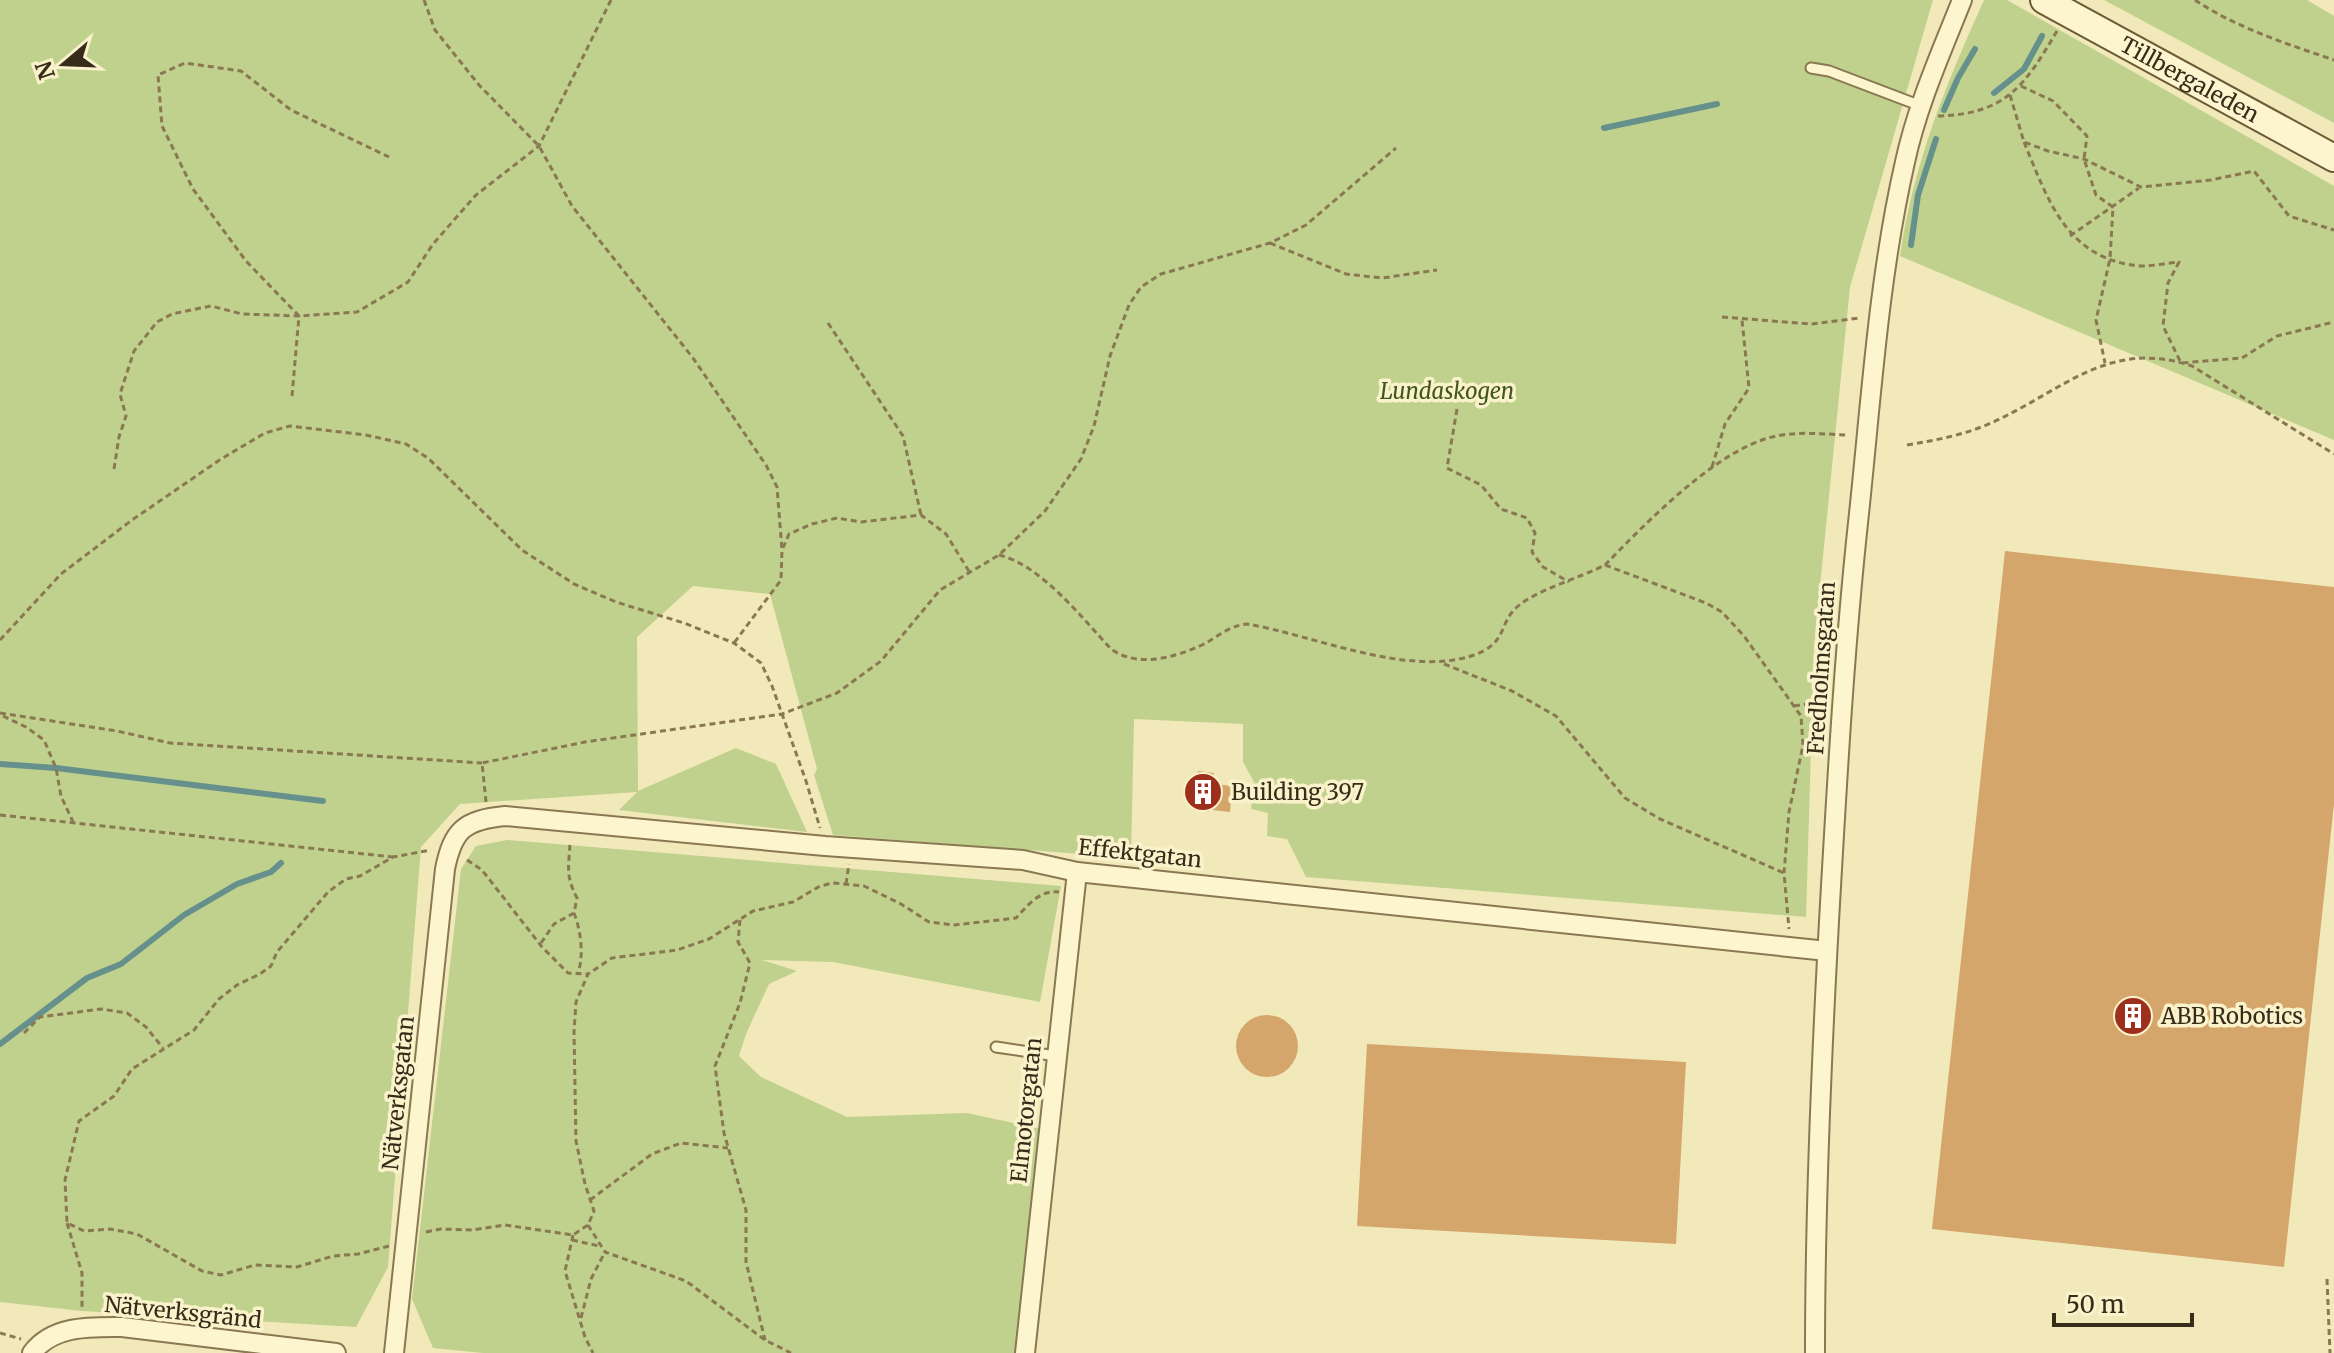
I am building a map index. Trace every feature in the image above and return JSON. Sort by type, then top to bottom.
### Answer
[{"type":"main road","name":"Tillbergaleden","points":[[2044,0],[2334,158]]},
{"type":"street","name":"Fredholmsgatan","points":[[1815,1353],[1815,1230],[1842,699],[1880,315],[1900,187],[1920,109],[1962,0]]},
{"type":"street","name":"Effektgatan","points":[[487,817],[505,816],[825,846],[1023,860],[1077,872],[1827,951]]},
{"type":"street","points":[[452,844],[466,825],[487,817]]},
{"type":"street","name":"Nätverksgatan","points":[[394,1353],[452,844]]},
{"type":"street","name":"Elmotorgatan","points":[[1025,1353],[1077,872]]},
{"type":"street","name":"Nätverksgränd","points":[[32,1353],[56,1334],[77,1328],[122,1327],[336,1353]]},
{"type":"lane","points":[[1811,68],[1829,71],[1920,109]]},
{"type":"lane","points":[[996,1047],[1056,1056]]},
{"type":"path","points":[[424,0],[435,30],[479,85],[539,146],[572,206],[693,358],[766,465],[777,487],[781,580],[734,643]]},
{"type":"path","points":[[114,469],[126,416],[120,394],[134,351],[157,322],[172,314],[211,306],[242,314],[299,316],[357,312],[408,282],[433,244],[476,195],[539,146],[611,0]]},
{"type":"path","points":[[2195,0],[2213,12],[2334,60]]},
{"type":"path","points":[[1920,109],[1939,116],[1969,113],[2010,95],[2021,86],[2061,24]]},
{"type":"path","points":[[292,396],[299,316],[246,261],[193,189],[162,126],[158,75],[185,63],[241,71],[291,110],[389,157]]},
{"type":"path","points":[[2021,86],[2053,101],[2087,136],[2084,159],[2096,195],[2113,207]]},
{"type":"path","points":[[2010,95],[2024,142],[2047,199],[2070,236],[2110,259],[2142,266],[2179,262],[2168,283],[2163,326],[2181,363]]},
{"type":"path","points":[[2024,142],[2084,159],[2141,187]]},
{"type":"path","points":[[0,714],[117,731],[170,743],[482,763],[585,742],[782,714],[837,693],[881,661],[940,590],[999,555],[1045,511],[1081,459],[1094,426],[1110,356],[1129,305],[1141,287],[1161,274],[1270,243],[1306,225],[1396,148]]},
{"type":"path","points":[[2070,236],[2141,187],[2211,180],[2254,171],[2289,216],[2334,230]]},
{"type":"path","points":[[2105,363],[2096,320],[2110,259],[2113,207]]},
{"type":"path","points":[[1270,243],[1346,274],[1382,278],[1437,270]]},
{"type":"path","points":[[1722,317],[1811,324],[1880,315]]},
{"type":"path","points":[[1711,470],[1725,424],[1749,388],[1742,320]]},
{"type":"path","points":[[2181,363],[2242,358],[2277,336],[2334,322]]},
{"type":"path","points":[[828,323],[903,436],[921,515],[946,534],[970,573]]},
{"type":"path","points":[[1907,445],[1950,438],[1991,423],[2105,363],[2132,357],[2170,359],[2192,366],[2334,454]]},
{"type":"path","points":[[1457,409],[1447,468],[1481,485],[1501,509],[1527,518],[1535,533],[1532,552],[1543,567],[1569,582]]},
{"type":"path","points":[[0,640],[61,574],[132,520],[265,433],[290,426],[366,435],[406,444],[428,458],[522,550],[574,584],[734,643],[761,663],[806,781],[825,846]]},
{"type":"path","points":[[1440,662],[1475,655],[1498,641],[1516,607],[1605,565],[1648,521],[1725,458],[1764,439],[1801,433],[1867,436]]},
{"type":"path","points":[[782,550],[789,534],[812,524],[837,518],[861,522],[921,515]]},
{"type":"path","points":[[999,555],[1013,559],[1044,581],[1123,658],[1137,661],[1162,658],[1202,645],[1231,626],[1247,624],[1362,652],[1440,662],[1512,691],[1556,716],[1625,798],[1660,819],[1784,873]]},
{"type":"path","points":[[1605,565],[1722,612],[1744,636],[1801,716],[1803,745],[1789,812],[1784,873],[1790,947]]},
{"type":"path","points":[[1794,706],[1842,699]]},
{"type":"path","points":[[0,714],[44,740],[56,768],[61,796],[73,822]]},
{"type":"path","points":[[482,763],[487,817]]},
{"type":"path","points":[[0,815],[393,857]]},
{"type":"path","points":[[570,822],[566,870],[577,898],[574,913],[584,957],[578,973]]},
{"type":"path","points":[[77,1328],[82,1311],[82,1273],[67,1223],[65,1180],[79,1121],[114,1096],[132,1069],[194,1030],[219,999],[271,966],[277,952],[328,892],[346,879],[360,876],[393,857],[452,844],[482,870],[540,944],[568,973],[588,974]]},
{"type":"path","points":[[593,1353],[585,1337],[565,1271],[572,1238],[588,1225],[594,1211],[576,1141],[576,1002],[588,974],[612,958],[677,950],[709,939],[753,911],[793,902],[820,886],[833,883],[864,886],[929,922],[954,925],[1016,918],[1035,898],[1053,891],[1074,896]]},
{"type":"path","points":[[540,944],[554,924],[574,913]]},
{"type":"path","points":[[740,919],[738,942],[750,963],[740,1003],[715,1066],[728,1148],[746,1210],[746,1262],[765,1340]]},
{"type":"path","points":[[24,1033],[40,1017],[101,1009],[127,1013],[146,1027],[163,1048]]},
{"type":"path","points":[[590,1200],[652,1154],[681,1143],[728,1148]]},
{"type":"path","points":[[67,1223],[84,1231],[110,1229],[137,1234],[202,1271],[221,1275],[255,1265],[297,1267],[333,1256],[379,1250],[441,1229],[472,1230],[505,1225],[601,1246]]},
{"type":"path","points":[[588,1225],[605,1252],[686,1281],[765,1340],[791,1353]]},
{"type":"path","points":[[580,1322],[591,1279],[605,1252]]},
{"type":"path","points":[[2327,1279],[2330,1353]]},
{"type":"path","points":[[0,1333],[6,1334]]},
{"type":"green space","name":"Lundaskogen","points":[[0,0],[1933,0],[1850,287],[1814,646],[1806,917],[1306,877],[1287,839],[1267,836],[1268,813],[1251,809],[1254,782],[1243,762],[1243,724],[1134,719],[1131,858],[833,835],[814,775],[817,769],[770,594],[693,586],[637,637],[638,791],[736,748],[776,764],[807,832],[619,810],[637,792],[460,804],[421,847],[388,1267],[356,1327],[82,1311],[0,1302]]},
{"type":"green space","points":[[1984,0],[2007,0],[2334,186],[2334,440],[1900,256],[1922,157]]},
{"type":"green space","points":[[2104,0],[2307,0],[2334,16],[2334,123]]},
{"type":"green space","points":[[507,840],[1061,886],[1040,1002],[833,962],[762,960],[797,971],[769,984],[739,1056],[761,1077],[847,1117],[967,1113],[1042,1129],[1019,1353],[483,1353],[433,1348],[412,1299],[461,869],[476,846]]},
{"type":"building","name":"ABB Robotics","points":[[2005,551],[2334,587],[2334,804],[2284,1267],[1932,1229]]},
{"type":"building","name":"Building 397","points":[[1198,771],[1214,773],[1209,812],[1193,810]]},
{"type":"building","points":[[1214,784],[1232,786],[1230,812],[1212,810]]},
{"type":"building","points":[[1261,1015],[1273,1015],[1289,1024],[1296,1034],[1296,1058],[1289,1068],[1273,1077],[1261,1077],[1241,1063],[1236,1052],[1236,1040],[1250,1020]]},
{"type":"building","points":[[1367,1044],[1686,1062],[1676,1244],[1357,1226]]},
{"type":"waterway","points":[[1994,93],[2024,69],[2042,36]]},
{"type":"waterway","points":[[1944,110],[1975,49]]},
{"type":"waterway","points":[[1604,128],[1717,104]]},
{"type":"waterway","points":[[1911,245],[1918,195],[1936,139]]},
{"type":"waterway","points":[[0,764],[323,801]]},
{"type":"waterway","points":[[0,1044],[87,978],[121,964],[184,915],[237,884],[271,872],[281,863]]},
{"type":"place","name":"Building 397","points":[[1203,792]]},
{"type":"place","name":"ABB Robotics","points":[[2133,1016]]}]
